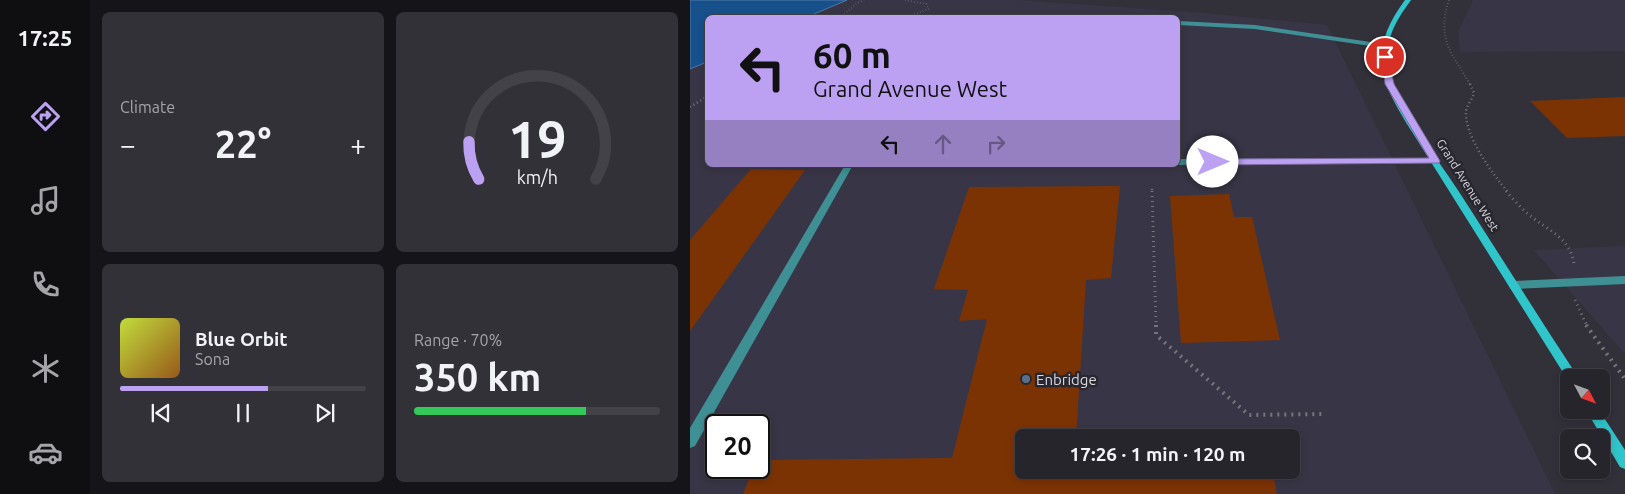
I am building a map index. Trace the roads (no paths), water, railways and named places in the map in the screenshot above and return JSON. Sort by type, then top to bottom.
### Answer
[{"type":"main road","name":"Grand Avenue West","points":[[1408,0],[1388,30],[1384,46],[1385,68],[1390,84],[1566,369]]},
{"type":"main road","points":[[1598,419],[1625,462]]},
{"type":"lane","points":[[1180,23],[1255,27],[1384,46]]},
{"type":"lane","points":[[1180,162],[1436,161]]},
{"type":"lane","points":[[690,442],[848,167]]},
{"type":"lane","points":[[1514,285],[1625,280]]},
{"type":"water","points":[[690,0],[847,0],[812,15],[705,15],[705,63],[690,69]]},
{"type":"place","name":"Enbridge","points":[[1026,379]]}]
